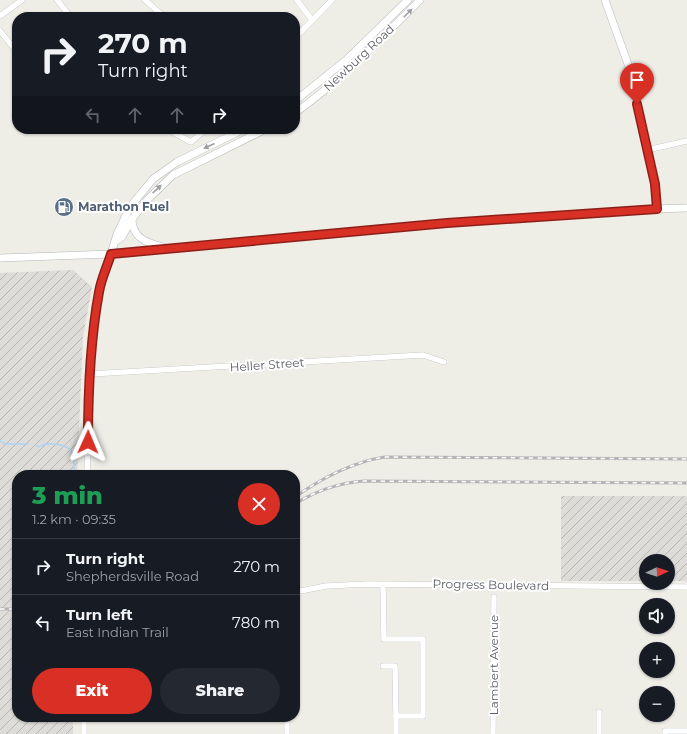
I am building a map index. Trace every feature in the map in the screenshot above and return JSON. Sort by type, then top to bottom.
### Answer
[{"type":"main road","name":"Newburg Road","points":[[300,97],[345,61],[408,0]]},
{"type":"main road","name":"Newburg Road","points":[[300,109],[335,83],[376,45],[420,0]]},
{"type":"main road","points":[[605,0],[629,67],[655,184],[657,209]]},
{"type":"main road","points":[[111,254],[117,234],[130,207],[153,179],[177,162],[234,134]]},
{"type":"main road","points":[[116,241],[122,236],[132,219],[156,189],[174,175],[256,134]]},
{"type":"main road","points":[[0,258],[111,254],[447,223],[687,208]]},
{"type":"main road","points":[[132,219],[134,232],[140,239],[148,243],[171,249]]},
{"type":"street","points":[[0,16],[22,0]]},
{"type":"street","points":[[57,0],[67,12]]},
{"type":"street","points":[[145,0],[159,12]]},
{"type":"street","points":[[297,0],[312,20]]},
{"type":"street","points":[[300,33],[332,0]]},
{"type":"street","points":[[0,31],[12,46]]},
{"type":"street","points":[[176,134],[191,142],[200,134]]},
{"type":"street","points":[[647,150],[687,141]]},
{"type":"street","points":[[87,470],[90,374],[99,292],[111,254]]},
{"type":"street","name":"Heller Street","points":[[90,374],[423,355],[444,362]]},
{"type":"street","points":[[383,584],[384,639],[423,639],[423,716],[396,716]]},
{"type":"street","name":"Progress Boulevard","points":[[300,591],[330,586],[383,584],[687,587]]},
{"type":"street","name":"Lambert Avenue","points":[[493,734],[494,597]]},
{"type":"street","points":[[383,666],[395,666],[396,734]]},
{"type":"street","points":[[599,712],[599,734]]},
{"type":"street","points":[[84,722],[84,734]]},
{"type":"street","points":[[287,734],[288,722]]},
{"type":"street","points":[[665,733],[687,731]]},
{"type":"shaded area","points":[[73,270],[92,287],[83,337],[77,470],[12,470],[12,722],[73,722],[73,734],[0,734],[0,273]]},
{"type":"shaded area","points":[[561,496],[687,496],[687,581],[675,581],[675,554],[639,554],[639,581],[561,581]]},
{"type":"waterway","points":[[0,441],[5,444],[28,444]]},
{"type":"waterway","points":[[36,445],[39,447],[47,444],[55,444],[64,446],[71,450],[74,461],[74,470]]},
{"type":"railway","points":[[300,494],[327,477],[349,467],[373,459],[385,457],[687,459]]},
{"type":"railway","points":[[300,501],[328,488],[346,483],[364,481],[687,483]]},
{"type":"railway","points":[[0,609],[12,609]]},
{"type":"place","name":"Marathon Fuel","points":[[64,207]]},
{"type":"route","points":[[88,442],[90,361],[99,292],[111,254],[447,223],[657,209],[655,184],[637,104]]}]
